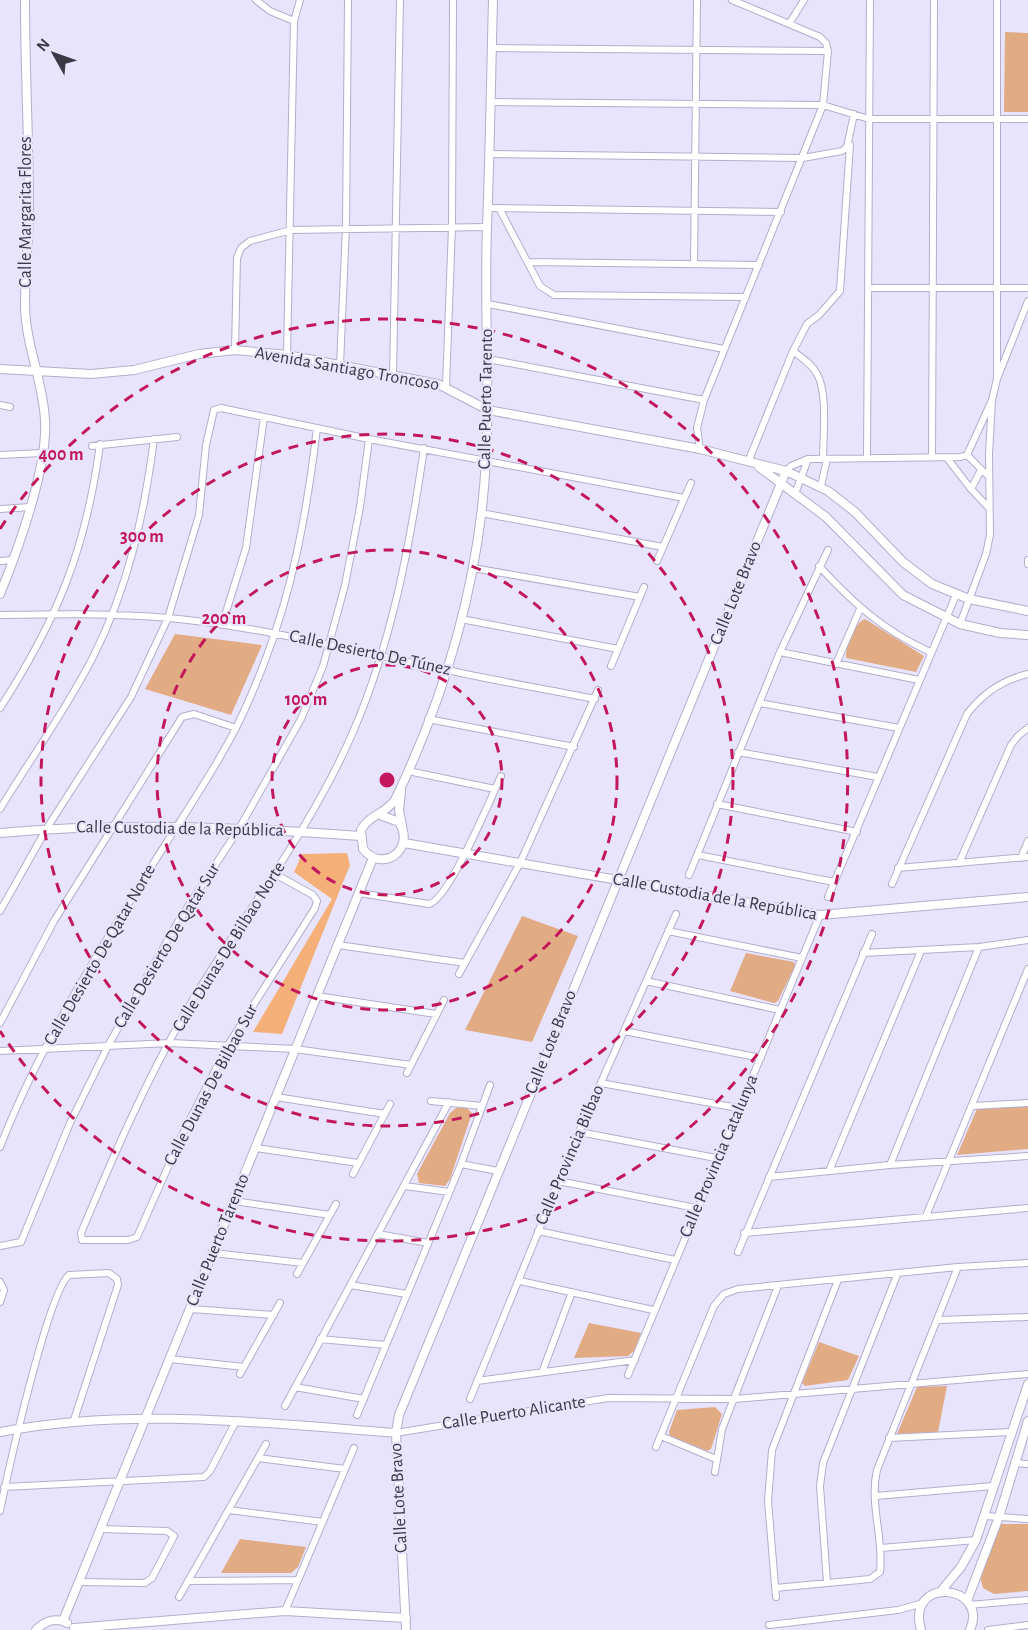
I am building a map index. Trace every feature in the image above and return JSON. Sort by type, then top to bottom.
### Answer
[{"type":"street","name":"Calle Margarita Flores","points":[[0,594],[14,560],[30,507],[42,453],[45,423],[44,404],[27,340],[25,306],[29,212],[25,0]]},
{"type":"street","points":[[256,0],[270,11],[294,21]]},
{"type":"street","points":[[287,355],[294,21],[300,0]]},
{"type":"street","points":[[340,365],[346,227],[348,0]]},
{"type":"street","points":[[393,377],[398,229],[400,0]]},
{"type":"street","points":[[446,386],[452,227],[453,0]]},
{"type":"street","name":"Calle Puerto Tarento","points":[[380,815],[392,804],[402,785],[446,670],[473,568],[481,513],[488,410],[487,227],[493,0]]},
{"type":"street","points":[[694,264],[697,0]]},
{"type":"street","points":[[700,449],[696,434],[704,400],[823,105],[828,49],[820,37],[732,0]]},
{"type":"street","points":[[789,24],[804,0]]},
{"type":"street","points":[[867,458],[870,288],[870,0]]},
{"type":"street","points":[[932,458],[934,0]]},
{"type":"street","points":[[997,0],[997,379]]},
{"type":"street","points":[[492,48],[695,51],[828,49]]},
{"type":"street","points":[[490,102],[823,105],[869,119],[1028,119]]},
{"type":"street","points":[[752,463],[793,351],[807,324],[819,315],[840,291],[854,114]]},
{"type":"street","points":[[490,154],[803,158],[842,151],[850,142]]},
{"type":"street","points":[[489,208],[781,212]]},
{"type":"street","points":[[499,208],[540,286],[549,294],[559,296],[746,297]]},
{"type":"street","points":[[236,350],[237,258],[241,248],[250,241],[291,230],[346,227],[398,229],[487,227]]},
{"type":"street","points":[[529,262],[759,264]]},
{"type":"street","points":[[870,288],[1028,288]]},
{"type":"street","points":[[967,455],[992,399],[997,379],[1028,302]]},
{"type":"street","points":[[488,304],[724,349]]},
{"type":"street","name":"Avenida Santiago Troncoso","points":[[0,369],[34,373],[91,374],[134,370],[199,354],[236,350],[287,355],[446,386],[488,410],[700,449],[786,471],[821,486],[855,512],[916,573],[956,595],[1028,611]]},
{"type":"street","points":[[793,351],[810,363],[819,375],[823,403],[825,459],[821,486]]},
{"type":"street","points":[[488,359],[704,400]]},
{"type":"street","points":[[960,624],[989,545],[992,399]]},
{"type":"street","points":[[0,405],[10,407]]},
{"type":"street","points":[[0,911],[46,828],[131,697],[168,618],[199,515],[206,445],[214,410],[221,408],[369,440],[424,448],[684,498]]},
{"type":"street","points":[[222,625],[246,548],[264,417]]},
{"type":"street","name":"Calle Desierto De Qatar Norte","points":[[0,1147],[46,1048],[117,922],[236,728],[277,633],[303,534],[317,428]]},
{"type":"street","points":[[92,446],[177,437]]},
{"type":"street","points":[[0,809],[81,678],[112,615],[142,524],[154,439]]},
{"type":"street","name":"Calle Desierto De Qatar Sur","points":[[0,1246],[17,1245],[23,1237],[70,1123],[109,1044],[178,922],[240,827],[301,720],[329,645],[353,550],[369,440]]},
{"type":"street","points":[[0,708],[55,614],[85,533],[100,444]]},
{"type":"street","name":"Calle Dunas De Bilbao Norte","points":[[80,1237],[115,1153],[170,1042],[226,945],[302,832],[352,735],[381,656],[406,561],[424,448]]},
{"type":"street","points":[[0,455],[42,453]]},
{"type":"street","points":[[786,471],[791,466],[808,459],[947,458],[967,455]]},
{"type":"street","points":[[967,455],[989,477]]},
{"type":"street","points":[[947,458],[989,509]]},
{"type":"street","points":[[795,494],[808,459]]},
{"type":"street","name":"Avenida Santiago Troncoso","points":[[752,463],[838,528],[889,583],[922,606],[960,624],[1000,633],[1028,635]]},
{"type":"street","points":[[971,489],[981,470]]},
{"type":"street","name":"Calle Lote Bravo","points":[[406,1630],[396,1433],[407,1392],[786,471]]},
{"type":"street","points":[[657,561],[691,483]]},
{"type":"street","points":[[0,508],[30,507]]},
{"type":"street","points":[[481,513],[663,547]]},
{"type":"street","points":[[689,875],[780,652],[828,550]]},
{"type":"street","points":[[0,561],[14,560]]},
{"type":"street","points":[[819,566],[860,609],[903,640],[930,652]]},
{"type":"street","points":[[473,568],[640,597]]},
{"type":"street","points":[[611,666],[644,587]]},
{"type":"street","points":[[828,897],[956,595]]},
{"type":"street","points":[[836,664],[860,609]]},
{"type":"street","name":"Calle Desierto De Túnez","points":[[0,615],[112,615],[168,618],[222,625],[277,633],[446,670],[595,699]]},
{"type":"street","points":[[461,619],[618,648]]},
{"type":"street","points":[[780,652],[919,680]]},
{"type":"street","points":[[892,884],[967,714],[987,692],[1013,678],[1028,674]]},
{"type":"street","points":[[459,974],[519,863],[574,747],[598,690]]},
{"type":"street","points":[[759,703],[899,728]]},
{"type":"street","points":[[0,1023],[54,921],[112,826],[186,714],[194,714],[236,728]]},
{"type":"street","points":[[428,720],[574,747]]},
{"type":"street","points":[[959,863],[1011,746],[1028,728]]},
{"type":"street","points":[[738,752],[878,777]]},
{"type":"street","points":[[408,771],[495,789]]},
{"type":"street","points":[[358,893],[434,903],[443,894],[501,776]]},
{"type":"street","name":"Calle Puerto Tarento","points":[[402,785],[399,810],[403,828]]},
{"type":"street","points":[[717,804],[856,832]]},
{"type":"street","points":[[380,815],[393,818],[403,828],[404,843],[395,856],[380,860],[373,858],[363,849],[360,836],[364,824],[380,815]]},
{"type":"street","name":"Calle Custodia de la República","points":[[0,832],[46,828],[177,826],[240,827],[360,836]]},
{"type":"street","points":[[898,868],[1025,857],[1028,841]]},
{"type":"street","name":"Calle Custodia de la República","points":[[404,843],[820,915],[1028,897]]},
{"type":"street","points":[[698,855],[834,882]]},
{"type":"street","name":"Calle Puerto Tarento","points":[[63,1621],[373,858]]},
{"type":"street","name":"Calle Dunas De Bilbao Sur","points":[[80,1237],[86,1242],[128,1240],[137,1237],[183,1133],[228,1045],[317,904],[313,895],[275,874]]},
{"type":"street","name":"Calle Provincia Bilbao","points":[[470,1399],[558,1181],[676,914]]},
{"type":"street","name":"Calle Provincia Catalunya","points":[[628,1375],[716,1158],[820,915]]},
{"type":"street","points":[[668,932],[802,958]]},
{"type":"street","points":[[738,1252],[744,1233],[872,934]]},
{"type":"street","points":[[863,953],[979,947],[1028,940]]},
{"type":"street","points":[[338,945],[465,963]]},
{"type":"street","points":[[890,1165],[979,947]]},
{"type":"street","points":[[829,1171],[921,951]]},
{"type":"street","points":[[926,1216],[1028,969]]},
{"type":"street","points":[[646,981],[780,1010]]},
{"type":"street","points":[[317,996],[436,1014]]},
{"type":"street","points":[[407,1073],[444,1000]]},
{"type":"street","points":[[624,1031],[760,1058]]},
{"type":"street","points":[[0,1052],[170,1042],[295,1049],[411,1065]]},
{"type":"street","points":[[601,1083],[738,1108]]},
{"type":"street","points":[[357,1415],[461,1164],[490,1085]]},
{"type":"street","points":[[276,1096],[385,1114]]},
{"type":"street","points":[[431,1101],[482,1106]]},
{"type":"street","points":[[285,1406],[449,1102]]},
{"type":"street","points":[[973,1106],[1028,1102]]},
{"type":"street","points":[[352,1174],[390,1104]]},
{"type":"street","points":[[579,1132],[716,1158]]},
{"type":"street","points":[[255,1148],[358,1163]]},
{"type":"street","points":[[769,1177],[948,1160],[1028,1156]]},
{"type":"street","points":[[461,1164],[498,1171]]},
{"type":"street","points":[[558,1181],[696,1208]]},
{"type":"street","points":[[405,1186],[449,1192]]},
{"type":"street","points":[[234,1201],[330,1215]]},
{"type":"street","points":[[297,1274],[336,1204]]},
{"type":"street","points":[[744,1233],[1028,1208]]},
{"type":"street","points":[[538,1231],[675,1260]]},
{"type":"street","points":[[378,1234],[428,1243]]},
{"type":"street","points":[[213,1253],[303,1263]]},
{"type":"street","points":[[656,1447],[718,1300],[732,1290],[958,1267],[1028,1263]]},
{"type":"street","points":[[776,1588],[870,1579],[880,1572],[877,1470],[939,1320],[958,1267]]},
{"type":"street","points":[[0,1511],[18,1429],[48,1323],[65,1279],[75,1275],[109,1273],[117,1279],[118,1285],[73,1423]]},
{"type":"street","points":[[827,1582],[820,1486],[830,1442],[897,1275]]},
{"type":"street","points":[[776,1598],[768,1501],[769,1468],[777,1433],[838,1280]]},
{"type":"street","points":[[519,1281],[653,1310]]},
{"type":"street","points":[[0,1302],[2,1284]]},
{"type":"street","points":[[350,1285],[407,1294]]},
{"type":"street","points":[[715,1472],[722,1429],[778,1286]]},
{"type":"street","points":[[543,1370],[572,1292]]},
{"type":"street","points":[[240,1374],[280,1303]]},
{"type":"street","points":[[191,1309],[274,1315]]},
{"type":"street","points":[[939,1320],[1028,1317]]},
{"type":"street","points":[[320,1339],[386,1345]]},
{"type":"street","points":[[170,1359],[244,1367]]},
{"type":"street","points":[[477,1381],[543,1370],[635,1360]]},
{"type":"street","name":"Calle Puerto Alicante","points":[[0,1432],[73,1423],[146,1420],[236,1421],[396,1433],[608,1398],[735,1399],[913,1382],[1028,1374]]},
{"type":"street","points":[[769,1625],[898,1611],[923,1603],[931,1595],[941,1591],[961,1567],[976,1540],[1010,1432],[1028,1384]]},
{"type":"street","points":[[295,1387],[364,1399]]},
{"type":"street","points":[[4,1487],[122,1479],[204,1477],[210,1471],[236,1421]]},
{"type":"street","points":[[968,1603],[999,1517],[1028,1421]]},
{"type":"street","points":[[890,1438],[1010,1432]]},
{"type":"street","points":[[661,1436],[716,1459]]},
{"type":"street","points":[[178,1598],[266,1444]]},
{"type":"street","points":[[285,1611],[354,1448]]},
{"type":"street","points":[[258,1458],[345,1469]]},
{"type":"street","points":[[1014,1463],[1028,1464]]},
{"type":"street","points":[[876,1496],[993,1486]]},
{"type":"street","points":[[229,1510],[323,1522]]},
{"type":"street","points":[[985,1516],[1028,1519]]},
{"type":"street","points":[[80,1582],[145,1584],[152,1578],[174,1536],[167,1531],[101,1529]]},
{"type":"street","points":[[881,1548],[976,1540]]},
{"type":"street","points":[[188,1581],[298,1580]]},
{"type":"street","points":[[941,1591],[960,1595],[968,1603],[973,1614],[970,1630]]},
{"type":"street","points":[[968,1603],[1028,1600]]},
{"type":"street","points":[[921,1630],[918,1621],[923,1603]]},
{"type":"street","points":[[27,1630],[38,1628],[47,1621],[63,1621],[75,1629],[285,1611],[406,1618]]},
{"type":"street","points":[[988,1630],[1028,1625]]},
{"type":"shaded area","points":[[1005,32],[1028,33],[1028,112],[1004,112]]},
{"type":"shaded area","points":[[865,619],[924,656],[916,672],[846,658],[851,636],[857,625]]},
{"type":"shaded area","points":[[175,634],[262,645],[231,715],[145,689]]},
{"type":"shaded area","points":[[347,853],[350,865],[282,1034],[253,1032],[332,899],[294,872],[302,854]]},
{"type":"shaded area","points":[[522,916],[578,936],[532,1042],[465,1030]]},
{"type":"shaded area","points":[[746,953],[794,962],[795,966],[778,1001],[774,1003],[730,991]]},
{"type":"shaded area","points":[[1028,1106],[1028,1149],[957,1155],[977,1109]]},
{"type":"shaded area","points":[[456,1108],[467,1108],[472,1113],[450,1179],[445,1186],[419,1183],[417,1174],[450,1113]]},
{"type":"shaded area","points":[[589,1323],[641,1333],[634,1351],[628,1356],[574,1358]]},
{"type":"shaded area","points":[[819,1342],[859,1356],[848,1380],[805,1386],[802,1383]]},
{"type":"shaded area","points":[[947,1386],[938,1432],[897,1434],[917,1387]]},
{"type":"shaded area","points":[[715,1407],[722,1414],[711,1449],[707,1451],[670,1436],[669,1432],[677,1410]]},
{"type":"shaded area","points":[[1000,1524],[1028,1524],[1028,1591],[994,1594],[983,1588],[980,1577]]},
{"type":"shaded area","points":[[240,1539],[306,1547],[298,1567],[291,1573],[221,1573]]}]
